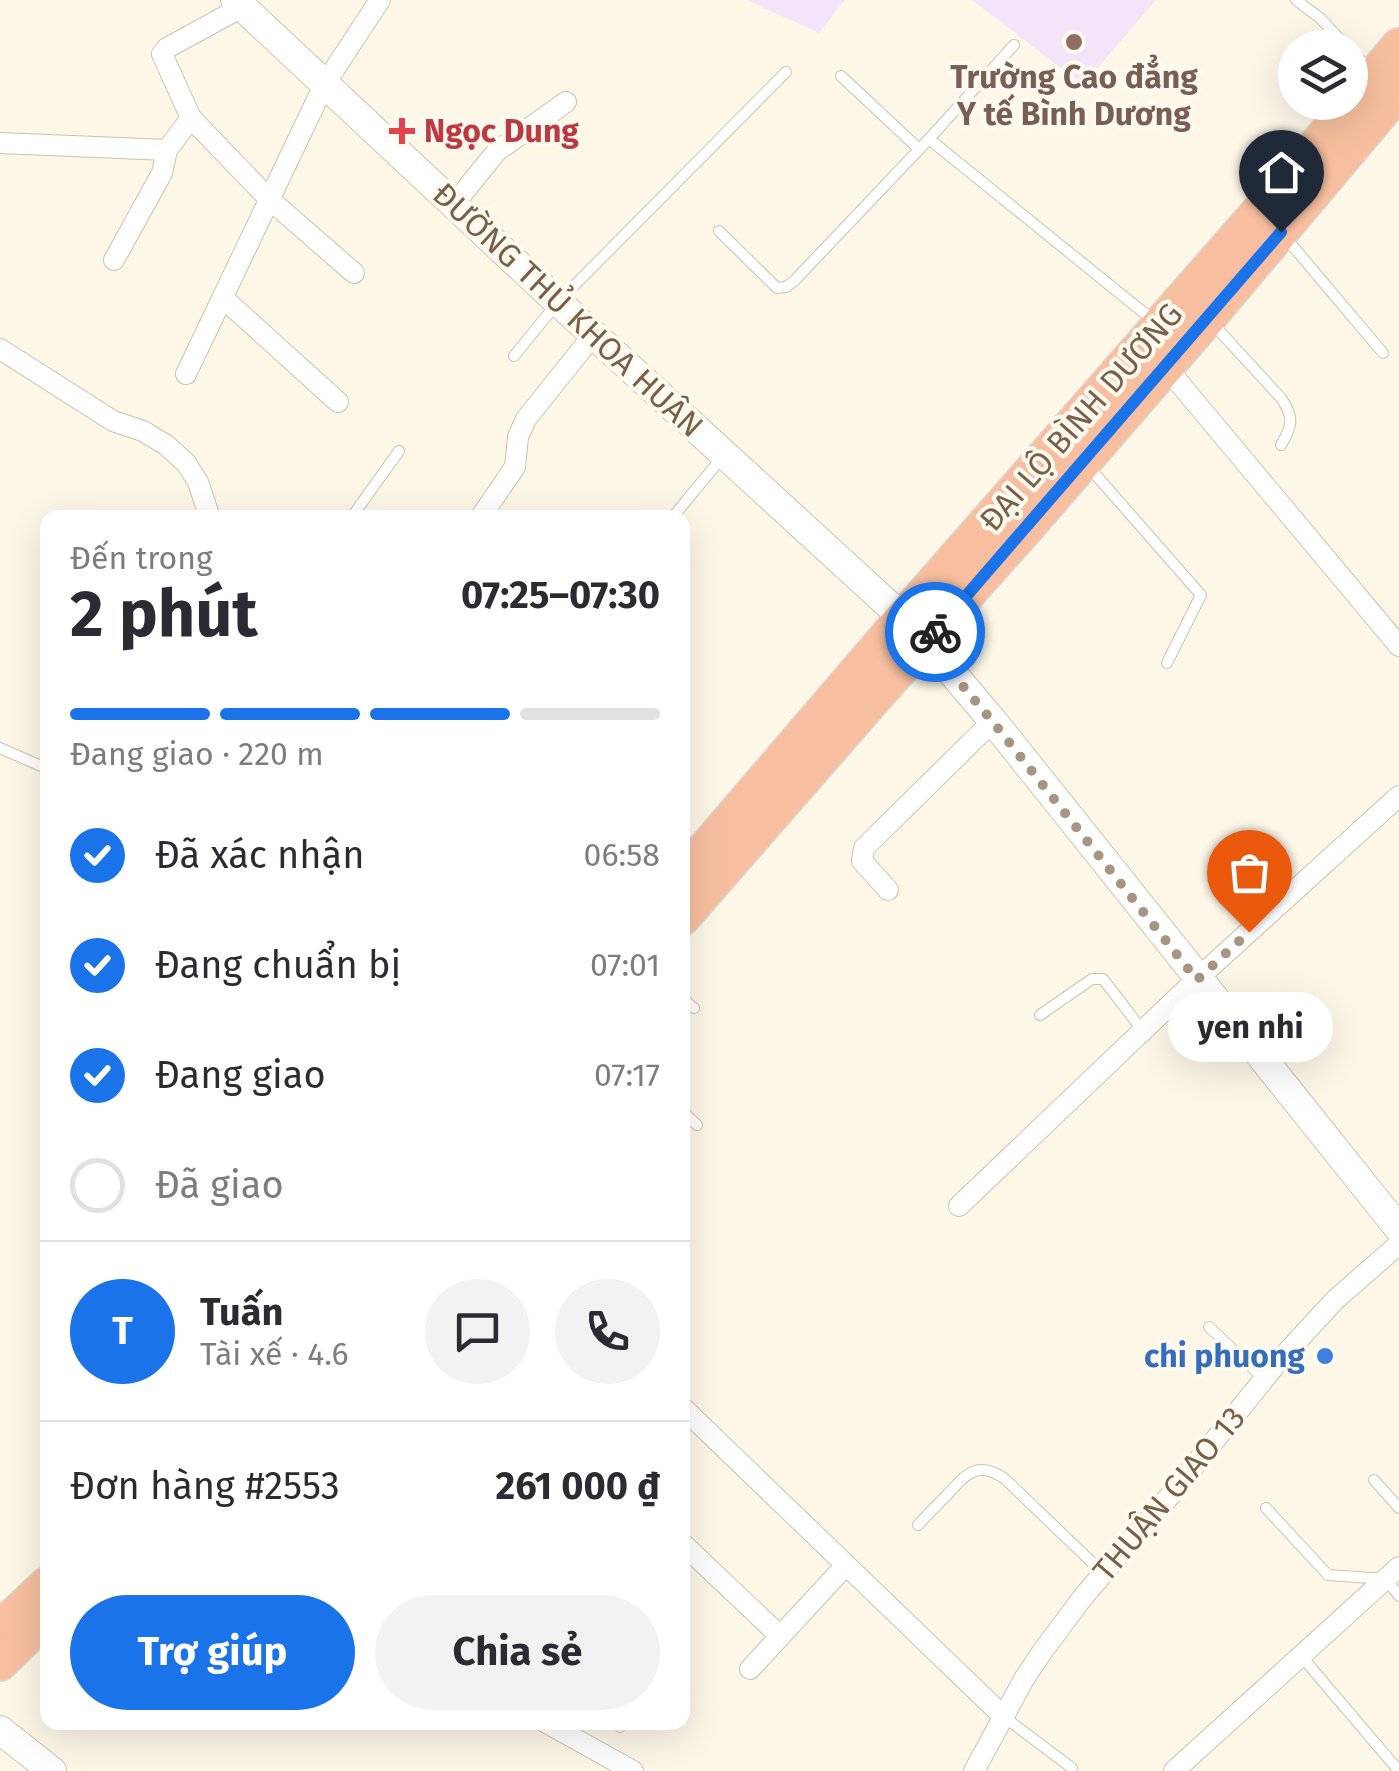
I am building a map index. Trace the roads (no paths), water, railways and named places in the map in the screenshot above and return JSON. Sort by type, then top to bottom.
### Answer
[{"type":"highway","name":"ĐẠI LỘ BÌNH DƯƠNG","points":[[690,868],[914,630],[1084,462],[1208,319],[1281,232],[1387,83],[1399,46]]},
{"type":"highway","name":"ĐẠI LỘ BÌNH DƯƠNG","points":[[690,909],[874,697],[914,630],[1160,326],[1387,83]]},
{"type":"highway","points":[[0,1629],[40,1592]]},
{"type":"highway","points":[[0,1662],[40,1624]]},
{"type":"main road","name":"ĐƯỜNG THỦ KHOA HUÂN","points":[[238,4],[914,630],[993,722],[1398,1231]]},
{"type":"main road","points":[[0,1730],[52,1771]]},
{"type":"street","points":[[186,374],[324,85],[380,0]]},
{"type":"street","points":[[238,4],[162,54],[191,118],[269,199],[354,274]]},
{"type":"street","points":[[454,204],[497,151],[566,102]]},
{"type":"street","points":[[114,260],[162,173],[167,150],[191,118]]},
{"type":"street","points":[[0,143],[167,150]]},
{"type":"street","points":[[224,298],[338,402]]},
{"type":"street","points":[[485,510],[515,467],[518,437],[526,419],[594,334]]},
{"type":"street","points":[[0,349],[113,421],[166,445],[186,462],[208,510]]},
{"type":"street","points":[[1165,366],[1399,646]]},
{"type":"street","points":[[888,890],[862,861],[864,848],[993,722]]},
{"type":"street","points":[[959,1206],[1197,980],[1399,796]]},
{"type":"street","name":"THUẬN GIAO 13","points":[[974,1771],[1042,1652],[1103,1573],[1264,1379],[1398,1231]]},
{"type":"street","points":[[690,1415],[1004,1718]]},
{"type":"street","points":[[690,1551],[780,1636]]},
{"type":"street","points":[[750,1669],[846,1565]]},
{"type":"street","points":[[1174,1771],[1395,1581]]},
{"type":"street","points":[[559,1730],[633,1771]]},
{"type":"lane","points":[[1296,0],[1332,30]]},
{"type":"lane","points":[[719,231],[767,280],[777,288],[786,287],[1014,45]]},
{"type":"lane","points":[[1368,66],[1387,83]]},
{"type":"lane","points":[[514,356],[558,302],[786,72]]},
{"type":"lane","points":[[841,76],[919,149]]},
{"type":"lane","points":[[929,139],[1160,326]]},
{"type":"lane","points":[[1281,232],[1383,353]]},
{"type":"lane","points":[[1208,319],[1290,411],[1291,424],[1281,445]]},
{"type":"lane","points":[[357,510],[399,450]]},
{"type":"lane","points":[[679,510],[725,454]]},
{"type":"lane","points":[[1084,462],[1201,595],[1168,663]]},
{"type":"lane","points":[[0,748],[40,766]]},
{"type":"lane","points":[[1040,1015],[1092,979],[1103,980],[1143,1031]]},
{"type":"lane","points":[[690,1005],[694,1008]]},
{"type":"lane","points":[[690,1118],[697,1125]]},
{"type":"lane","points":[[1209,1327],[1264,1379]]},
{"type":"lane","points":[[918,1525],[964,1475],[979,1470],[994,1472],[1103,1573]]},
{"type":"lane","points":[[1374,1480],[1399,1508]]},
{"type":"lane","points":[[1266,1508],[1328,1575],[1395,1581]]},
{"type":"lane","points":[[1302,1657],[1398,1771]]},
{"type":"lane","points":[[1004,1718],[1072,1768]]},
{"type":"place","name":"Trường Cao đẳng Y tế Bình Dương","points":[[1074,42]]},
{"type":"place","name":"Ngọc Dung","points":[[402,131]]},
{"type":"place","name":"yen nhi","points":[[1249,932]]},
{"type":"place","name":"chi phuong","points":[[1325,1356]]}]
